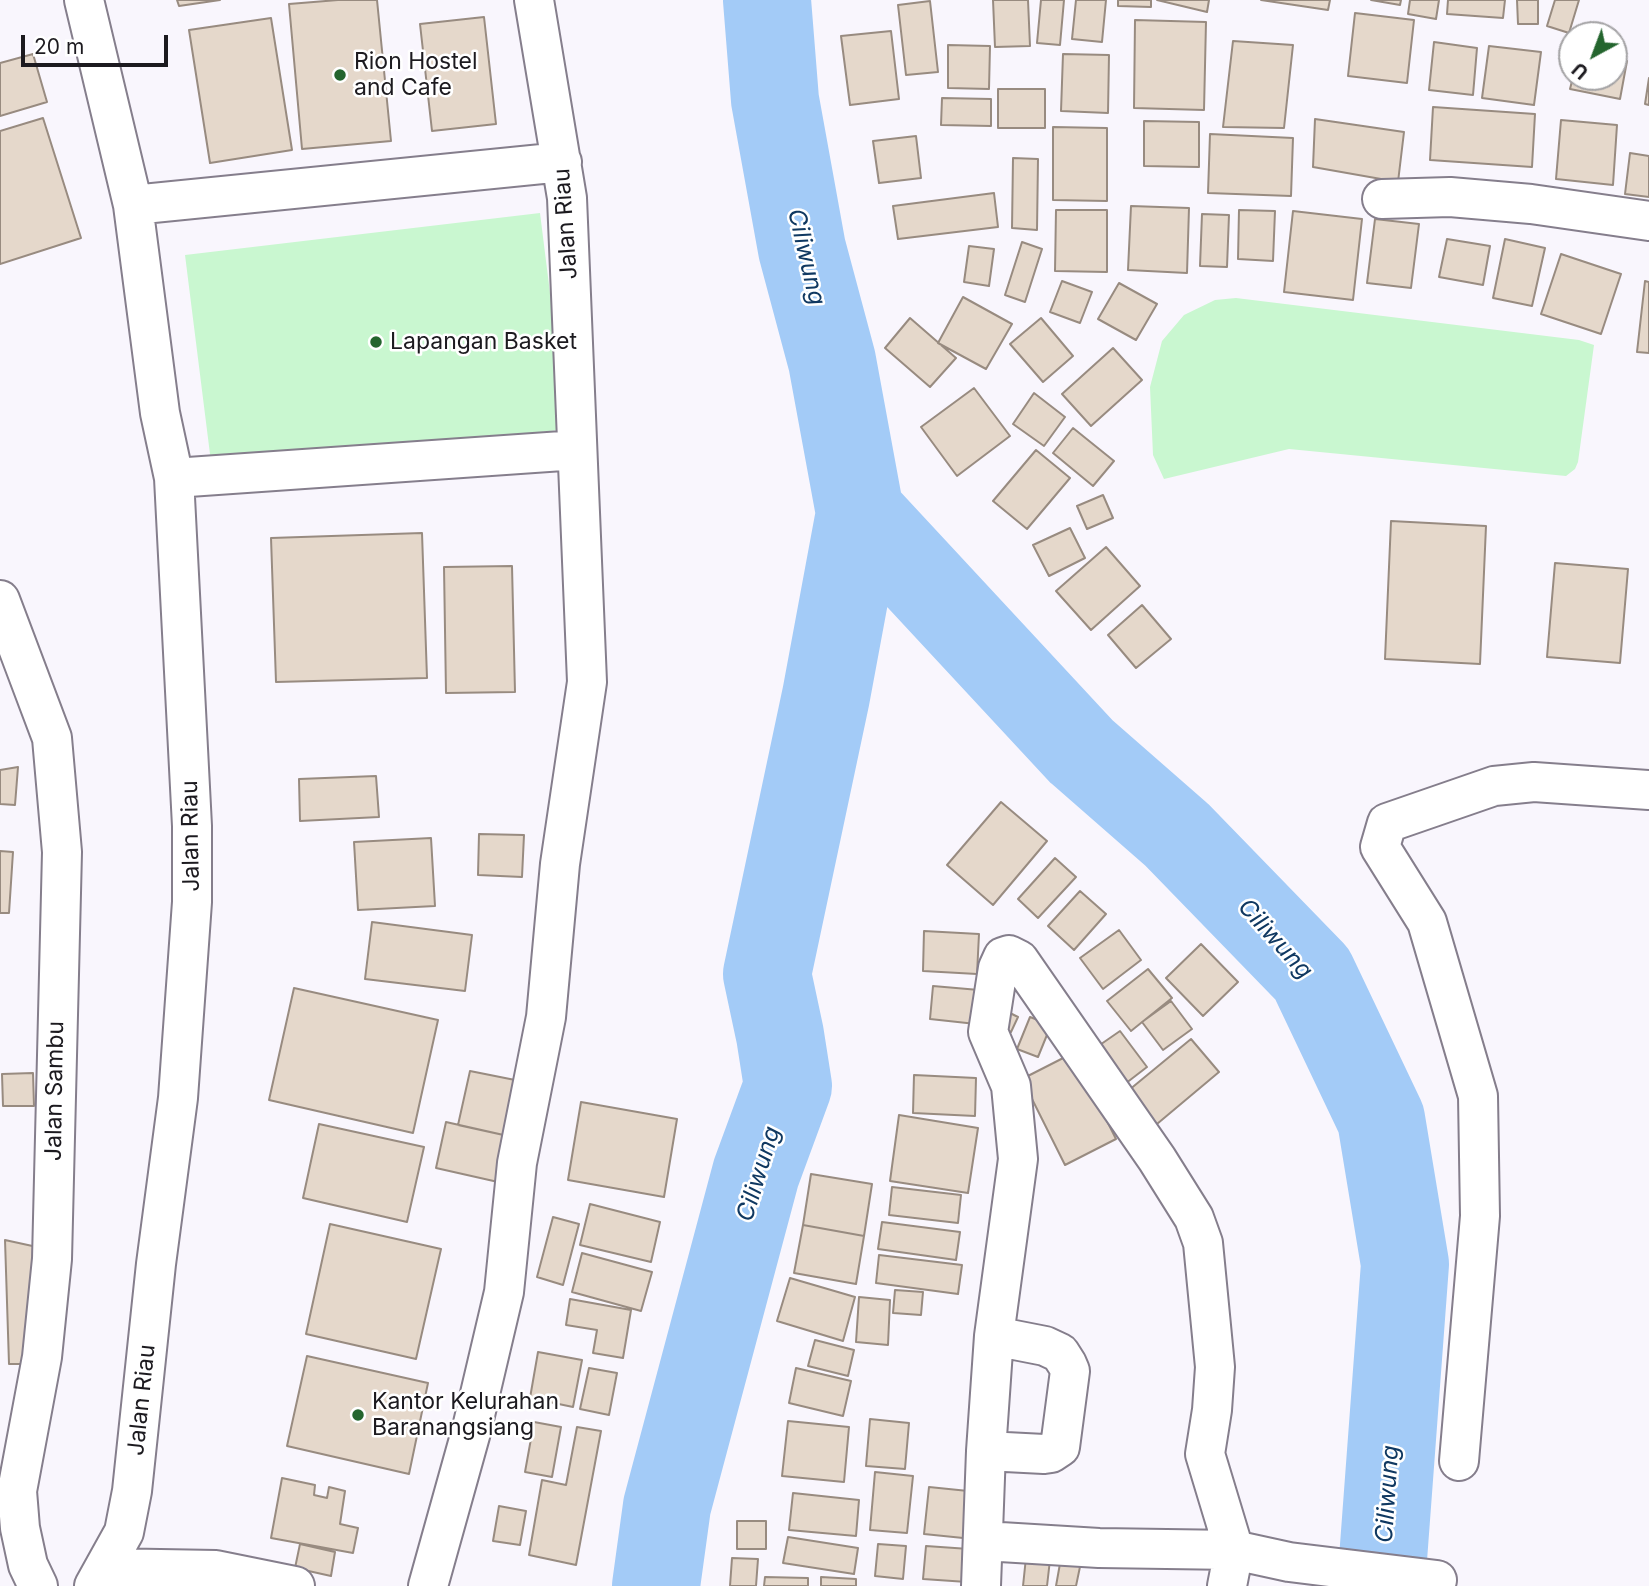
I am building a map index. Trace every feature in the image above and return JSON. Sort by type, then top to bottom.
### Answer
[{"type":"street","name":"Jalan Riau","points":[[84,0],[133,205],[160,413],[174,478],[192,826],[188,984],[178,1098],[156,1264],[132,1491],[124,1532],[99,1577]]},
{"type":"street","name":"Jalan Riau","points":[[428,1586],[471,1432],[505,1292],[517,1163],[546,1017],[560,864],[587,681],[568,208],[534,0]]},
{"type":"street","points":[[133,205],[562,162]]},
{"type":"street","points":[[1382,199],[1463,198],[1531,204],[1649,221]]},
{"type":"street","points":[[174,478],[577,450]]},
{"type":"street","name":"Jalan Sambu","points":[[0,600],[52,738],[62,852],[52,1259],[42,1357],[17,1491],[28,1565],[38,1586]]},
{"type":"street","points":[[1459,1461],[1480,1216],[1478,1096],[1427,922],[1380,847],[1387,823],[1494,786],[1534,782],[1649,790]]},
{"type":"street","points":[[981,1586],[993,1336],[1018,1159],[1011,1086],[988,1032],[998,968],[1003,957],[1009,955],[1019,960],[1157,1159],[1194,1218],[1203,1243],[1207,1267],[1215,1367],[1205,1454],[1230,1568]]},
{"type":"street","points":[[986,1451],[1044,1454],[1060,1447],[1070,1371],[1060,1353],[1045,1346],[993,1336]]},
{"type":"street","points":[[984,1541],[1099,1548],[1230,1568],[1289,1562],[1437,1580]]},
{"type":"street","points":[[99,1577],[216,1570],[295,1586]]},
{"type":"green space","name":"Lapangan Basket","points":[[540,213],[567,429],[212,470],[185,255]]},
{"type":"green space","points":[[1236,298],[1579,340],[1594,345],[1575,469],[1566,476],[1289,449],[1164,479],[1153,455],[1150,387],[1162,341],[1184,315],[1215,300]]},
{"type":"building","points":[[177,0],[220,0],[179,6]]},
{"type":"building","points":[[377,0],[391,141],[302,149],[289,4]]},
{"type":"building","points":[[993,0],[1028,0],[1030,46],[995,47]]},
{"type":"building","points":[[1041,0],[1064,0],[1060,45],[1037,43]]},
{"type":"building","points":[[1076,0],[1106,0],[1102,42],[1072,39]]},
{"type":"building","points":[[1118,0],[1151,0],[1151,7],[1118,6]]},
{"type":"building","points":[[1157,0],[1209,0],[1207,12]]},
{"type":"building","points":[[1261,0],[1330,0],[1328,10]]},
{"type":"building","points":[[1371,0],[1401,0],[1400,5]]},
{"type":"building","points":[[1410,0],[1439,0],[1436,19],[1408,14]]},
{"type":"building","points":[[1448,0],[1505,0],[1503,18],[1447,14]]},
{"type":"building","points":[[1517,0],[1538,0],[1538,24],[1518,24]]},
{"type":"building","points":[[1555,0],[1579,0],[1573,21],[1558,21],[1558,30],[1547,26]]},
{"type":"building","points":[[930,1],[938,72],[906,75],[898,5]]},
{"type":"building","points":[[1355,13],[1414,20],[1407,83],[1348,76]]},
{"type":"building","points":[[484,17],[496,124],[432,131],[420,24]]},
{"type":"building","points":[[271,18],[292,150],[210,163],[189,30]]},
{"type":"building","points":[[1135,20],[1206,22],[1204,110],[1134,108]]},
{"type":"building","points":[[891,31],[899,99],[850,105],[841,36]]},
{"type":"building","points":[[1233,41],[1293,45],[1284,128],[1223,127]]},
{"type":"building","points":[[1434,42],[1477,48],[1473,95],[1429,90]]},
{"type":"building","points":[[948,45],[990,46],[989,89],[948,88]]},
{"type":"building","points":[[1489,46],[1541,52],[1534,105],[1482,98]]},
{"type":"building","points":[[33,54],[47,102],[0,116],[0,63]]},
{"type":"building","points":[[1063,54],[1109,55],[1108,113],[1061,111]]},
{"type":"building","points":[[1649,78],[1649,105],[1645,104]]},
{"type":"building","points":[[998,89],[1045,89],[1045,128],[998,128]]},
{"type":"building","points":[[1580,91],[1621,91],[1620,99]]},
{"type":"building","points":[[942,98],[991,99],[991,126],[941,125]]},
{"type":"building","points":[[1433,107],[1535,114],[1532,167],[1430,160]]},
{"type":"building","points":[[43,118],[81,238],[0,264],[0,131]]},
{"type":"building","points":[[1315,119],[1404,132],[1398,182],[1313,167]]},
{"type":"building","points":[[1561,120],[1617,125],[1613,185],[1556,179]]},
{"type":"building","points":[[1144,121],[1199,122],[1199,167],[1144,166]]},
{"type":"building","points":[[1053,127],[1107,128],[1107,201],[1053,200]]},
{"type":"building","points":[[1210,134],[1293,138],[1291,196],[1208,193]]},
{"type":"building","points":[[916,136],[921,178],[879,183],[873,141]]},
{"type":"building","points":[[1630,153],[1649,156],[1649,197],[1625,194]]},
{"type":"building","points":[[1013,158],[1038,159],[1037,230],[1012,228]]},
{"type":"building","points":[[994,193],[998,227],[898,239],[893,206]]},
{"type":"building","points":[[1131,206],[1189,208],[1187,273],[1128,270]]},
{"type":"building","points":[[1056,210],[1107,210],[1107,272],[1055,271]]},
{"type":"building","points":[[1239,210],[1275,211],[1273,261],[1238,259]]},
{"type":"building","points":[[1293,211],[1362,219],[1353,300],[1284,292]]},
{"type":"building","points":[[1202,214],[1229,215],[1227,267],[1200,266]]},
{"type":"building","points":[[1375,219],[1419,224],[1411,288],[1367,283]]},
{"type":"building","points":[[1447,239],[1490,246],[1483,285],[1439,277]]},
{"type":"building","points":[[1505,239],[1545,248],[1532,306],[1493,298]]},
{"type":"building","points":[[1022,242],[1042,249],[1025,302],[1005,295]]},
{"type":"building","points":[[969,246],[994,249],[989,286],[964,282]]},
{"type":"building","points":[[1561,254],[1621,274],[1601,334],[1541,314]]},
{"type":"building","points":[[1062,281],[1092,292],[1080,323],[1050,312]]},
{"type":"building","points":[[1645,281],[1649,282],[1649,353],[1637,352]]},
{"type":"building","points":[[1119,283],[1157,304],[1136,340],[1098,319]]},
{"type":"building","points":[[963,297],[1012,324],[986,369],[938,343]]},
{"type":"building","points":[[910,318],[956,358],[930,387],[885,348]]},
{"type":"building","points":[[1041,318],[1073,356],[1043,382],[1010,344]]},
{"type":"building","points":[[1113,348],[1142,380],[1091,426],[1062,394]]},
{"type":"building","points":[[974,388],[1010,436],[957,476],[921,427]]},
{"type":"building","points":[[1034,393],[1065,417],[1044,446],[1013,424]]},
{"type":"building","points":[[1073,428],[1114,461],[1093,486],[1053,453]]},
{"type":"building","points":[[1036,450],[1070,478],[1027,529],[993,501]]},
{"type":"building","points":[[1103,495],[1113,518],[1087,529],[1077,506]]},
{"type":"building","points":[[1391,521],[1486,526],[1480,664],[1385,659]]},
{"type":"building","points":[[1070,528],[1085,558],[1049,576],[1033,545]]},
{"type":"building","points":[[422,533],[427,678],[276,682],[271,538]]},
{"type":"building","points":[[1106,547],[1140,586],[1091,630],[1056,591]]},
{"type":"building","points":[[1555,563],[1628,569],[1620,663],[1547,657]]},
{"type":"building","points":[[512,566],[515,692],[446,693],[444,567]]},
{"type":"building","points":[[1142,605],[1171,639],[1136,668],[1108,635]]},
{"type":"building","points":[[18,767],[15,805],[0,804],[0,770]]},
{"type":"building","points":[[376,776],[379,817],[300,821],[299,779]]},
{"type":"building","points":[[1001,802],[1047,841],[993,905],[947,865]]},
{"type":"building","points":[[479,834],[524,835],[522,877],[478,875]]},
{"type":"building","points":[[431,838],[435,906],[358,910],[354,842]]},
{"type":"building","points":[[0,851],[13,852],[9,913],[0,913]]},
{"type":"building","points":[[1055,858],[1076,877],[1038,918],[1018,899]]},
{"type":"building","points":[[1080,891],[1106,914],[1074,950],[1048,926]]},
{"type":"building","points":[[372,922],[472,935],[465,991],[365,979]]},
{"type":"building","points":[[1119,930],[1141,960],[1103,989],[1080,958]]},
{"type":"building","points":[[924,931],[979,934],[977,974],[923,971]]},
{"type":"building","points":[[1201,944],[1238,982],[1203,1016],[1166,978]]},
{"type":"building","points":[[1148,969],[1172,998],[1131,1031],[1107,1001]]},
{"type":"building","points":[[933,986],[979,990],[976,1024],[930,1019]]},
{"type":"building","points":[[294,988],[438,1020],[413,1133],[269,1100]]},
{"type":"building","points":[[1171,1001],[1192,1029],[1163,1050],[1142,1022]]},
{"type":"building","points":[[1000,1008],[1018,1017],[1011,1032],[993,1024]]},
{"type":"building","points":[[1030,1017],[1051,1025],[1038,1057],[1017,1049]]},
{"type":"building","points":[[1120,1031],[1147,1067],[1121,1087],[1094,1049]]},
{"type":"building","points":[[1191,1039],[1219,1072],[1151,1129],[1123,1095]]},
{"type":"building","points":[[1073,1053],[1116,1139],[1065,1165],[1022,1079]]},
{"type":"building","points":[[470,1071],[520,1081],[508,1136],[458,1125]]},
{"type":"building","points":[[33,1073],[34,1106],[3,1106],[2,1074]]},
{"type":"building","points":[[914,1075],[976,1078],[975,1116],[913,1113]]},
{"type":"building","points":[[581,1102],[677,1119],[664,1197],[568,1180]]},
{"type":"building","points":[[899,1115],[978,1128],[968,1193],[890,1181]]},
{"type":"building","points":[[446,1122],[508,1136],[498,1182],[436,1168]]},
{"type":"building","points":[[319,1124],[424,1147],[407,1222],[303,1198]]},
{"type":"building","points":[[811,1174],[872,1184],[864,1236],[803,1225]]},
{"type":"building","points":[[892,1187],[961,1195],[958,1223],[889,1215]]},
{"type":"building","points":[[590,1204],[660,1222],[651,1262],[580,1245]]},
{"type":"building","points":[[553,1217],[579,1224],[563,1285],[537,1277]]},
{"type":"building","points":[[882,1222],[960,1232],[956,1260],[878,1249]]},
{"type":"building","points":[[330,1224],[441,1249],[416,1359],[306,1334]]},
{"type":"building","points":[[803,1225],[864,1236],[856,1284],[794,1273]]},
{"type":"building","points":[[5,1240],[37,1247],[32,1364],[9,1364]]},
{"type":"building","points":[[582,1253],[652,1272],[641,1311],[572,1292]]},
{"type":"building","points":[[879,1255],[962,1265],[958,1294],[876,1283]]},
{"type":"building","points":[[790,1278],[855,1297],[843,1341],[777,1321]]},
{"type":"building","points":[[895,1290],[923,1292],[921,1315],[893,1313]]},
{"type":"building","points":[[859,1297],[890,1300],[888,1345],[856,1342]]},
{"type":"building","points":[[570,1299],[631,1310],[623,1358],[593,1353],[597,1330],[566,1325]]},
{"type":"building","points":[[815,1340],[854,1350],[848,1376],[808,1366]]},
{"type":"building","points":[[538,1352],[582,1360],[573,1407],[530,1398]]},
{"type":"building","name":"Kantor Kelurahan Baranangsiang","points":[[307,1356],[428,1383],[409,1474],[287,1446]]},
{"type":"building","points":[[589,1368],[617,1373],[609,1415],[580,1409]]},
{"type":"building","points":[[796,1368],[851,1381],[843,1416],[789,1403]]},
{"type":"building","points":[[870,1419],[909,1423],[905,1469],[866,1466]]},
{"type":"building","points":[[788,1421],[849,1427],[844,1482],[782,1476]]},
{"type":"building","points":[[534,1422],[561,1427],[552,1477],[525,1472]]},
{"type":"building","points":[[577,1427],[601,1431],[576,1565],[529,1555],[542,1480],[566,1485]]},
{"type":"building","points":[[875,1472],[913,1476],[907,1533],[870,1530]]},
{"type":"building","points":[[282,1478],[315,1485],[314,1495],[327,1498],[329,1487],[345,1491],[340,1524],[358,1528],[353,1553],[271,1538]]},
{"type":"building","points":[[929,1487],[978,1492],[973,1539],[924,1534]]},
{"type":"building","points":[[793,1493],[859,1500],[856,1536],[789,1530]]},
{"type":"building","points":[[499,1506],[526,1511],[520,1545],[493,1541]]},
{"type":"building","points":[[737,1521],[766,1521],[766,1549],[737,1549]]},
{"type":"building","points":[[788,1537],[858,1548],[854,1574],[783,1563]]},
{"type":"building","points":[[300,1544],[335,1552],[331,1576],[295,1568]]},
{"type":"building","points":[[878,1544],[906,1546],[903,1579],[875,1576]]},
{"type":"building","points":[[926,1546],[969,1549],[967,1582],[923,1579]]},
{"type":"building","points":[[1027,1548],[1051,1551],[1047,1586],[1023,1586]]},
{"type":"building","points":[[732,1558],[758,1559],[756,1586],[730,1586]]},
{"type":"building","points":[[1061,1558],[1081,1562],[1076,1586],[1056,1586]]},
{"type":"building","points":[[765,1577],[808,1578],[808,1586],[764,1586]]},
{"type":"building","points":[[821,1577],[856,1579],[856,1586],[821,1586]]},
{"type":"waterway","name":"Ciliwung","points":[[656,1586],[667,1506],[756,1173],[788,1086],[767,974],[826,696],[860,513],[832,361],[802,249],[775,100],[767,0]]},
{"type":"waterway","name":"Ciliwung","points":[[860,513],[1081,751],[1177,835],[1312,974],[1381,1119],[1405,1264],[1381,1586]]},
{"type":"place","name":"Rion Hostel and Cafe","points":[[340,75]]},
{"type":"place","name":"Lapangan Basket","points":[[376,342]]},
{"type":"place","name":"Kantor Kelurahan Baranangsiang","points":[[358,1415]]}]
